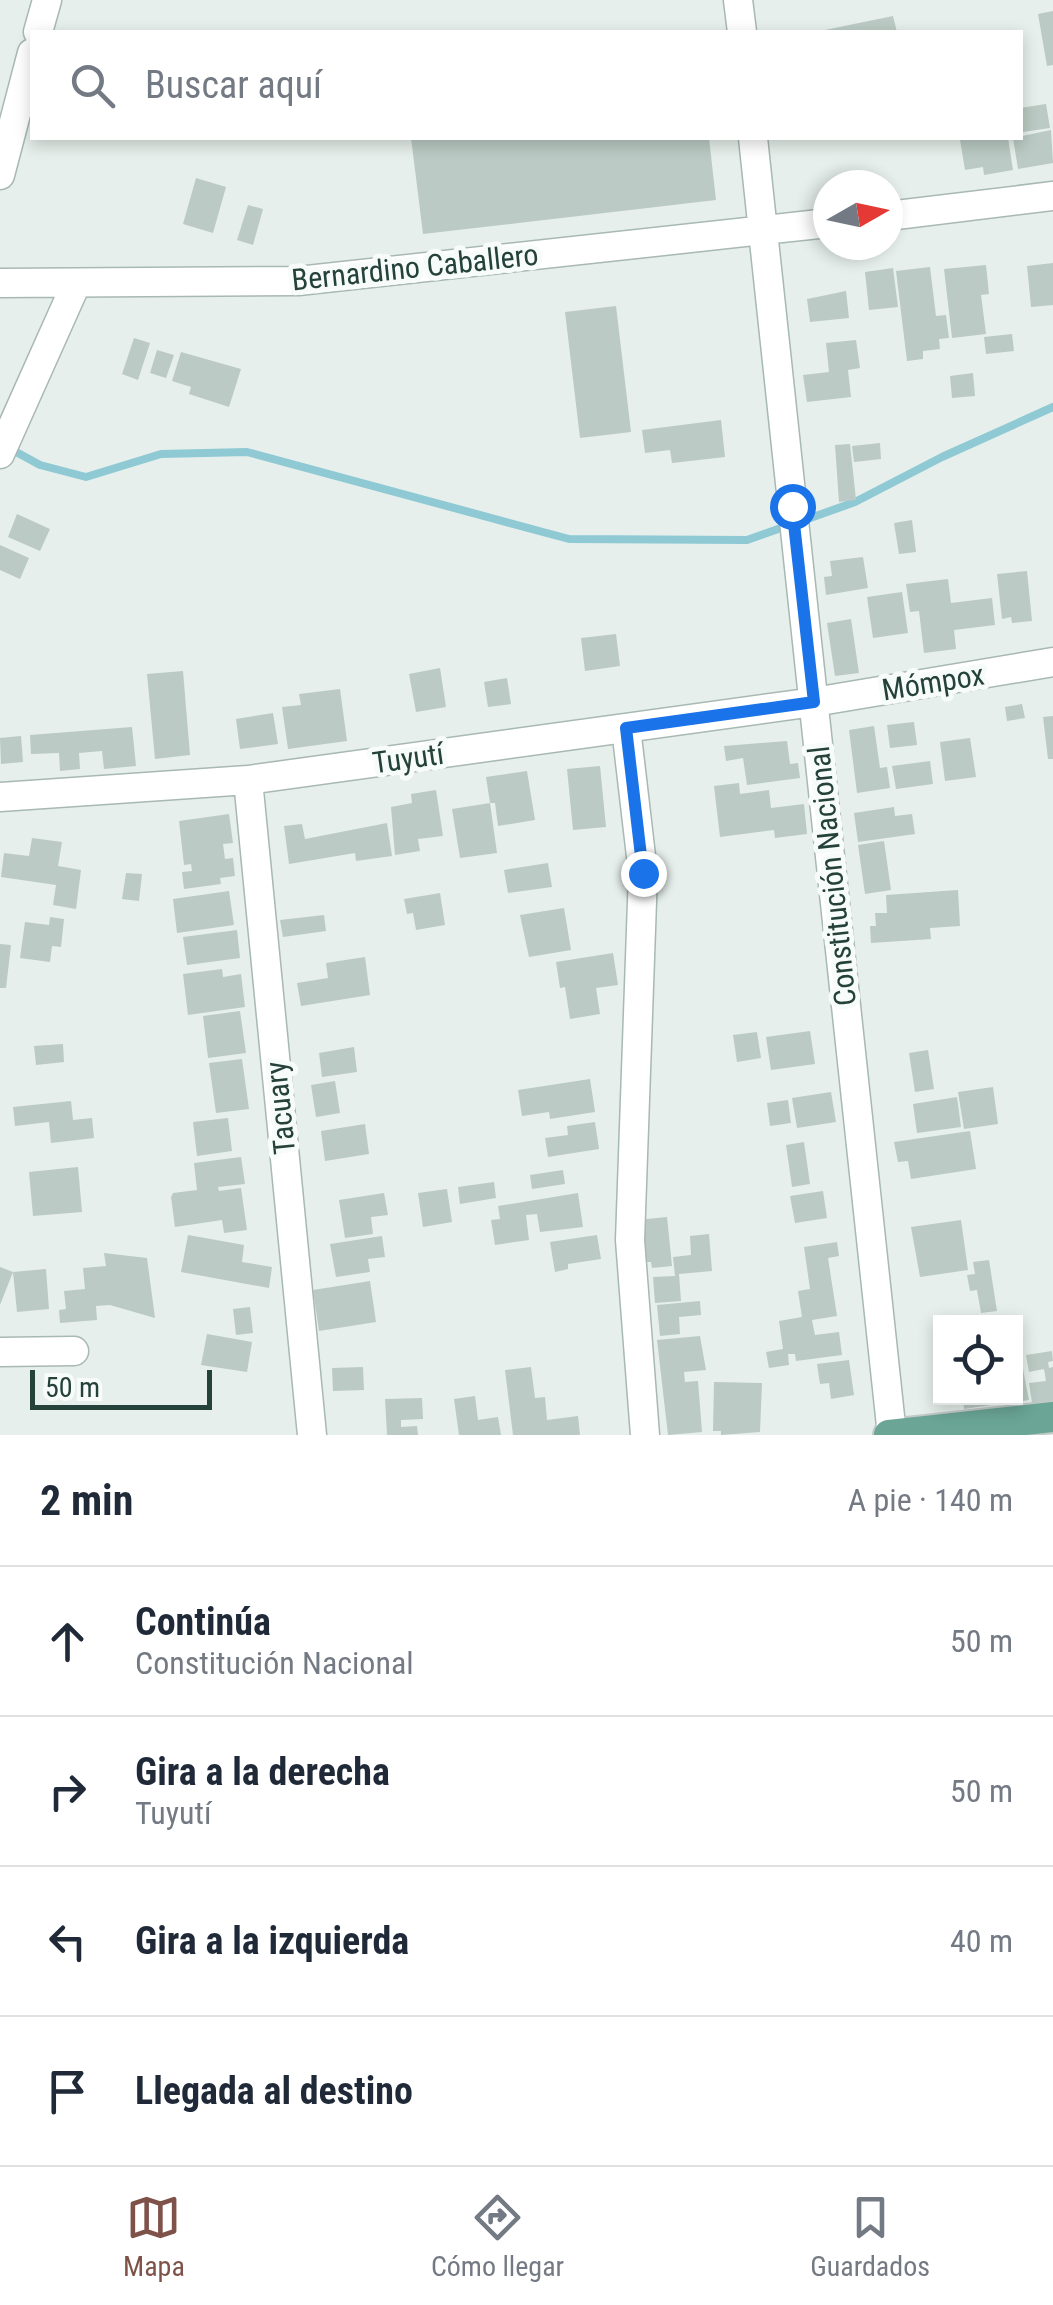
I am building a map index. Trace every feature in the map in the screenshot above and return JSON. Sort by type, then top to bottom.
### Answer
[{"type":"main road","points":[[891,1435],[1053,1417]]},
{"type":"street","points":[[39,30],[47,0]]},
{"type":"street","points":[[738,0],[742,30]]},
{"type":"street","points":[[0,175],[30,61]]},
{"type":"street","name":"Constitución Nacional","points":[[753,140],[891,1435]]},
{"type":"street","points":[[903,214],[1053,196]]},
{"type":"street","name":"Bernardino Caballero","points":[[0,283],[298,281],[813,225]]},
{"type":"street","points":[[5,442],[76,284]]},
{"type":"street","name":"Mómpox","points":[[814,702],[1053,662]]},
{"type":"street","name":"Tuyutí","points":[[0,797],[248,780],[814,702]]},
{"type":"street","points":[[626,728],[643,873],[630,1240],[645,1435]]},
{"type":"street","name":"Tacuary","points":[[248,780],[312,1435]]},
{"type":"street","points":[[0,1352],[74,1351]]},
{"type":"building","points":[[1053,11],[1053,65],[1047,66],[1038,14]]},
{"type":"building","points":[[893,16],[896,30],[825,30]]},
{"type":"building","points":[[1046,104],[1050,128],[1023,132],[1023,108]]},
{"type":"building","points":[[1051,130],[1053,163],[1018,169],[1013,140],[1023,140],[1023,136]]},
{"type":"building","points":[[411,140],[709,140],[716,200],[423,234]]},
{"type":"building","points":[[960,140],[1008,140],[1013,170],[984,175],[983,167],[965,170]]},
{"type":"building","points":[[196,178],[226,187],[213,233],[183,224]]},
{"type":"building","points":[[248,205],[263,209],[253,245],[237,240]]},
{"type":"building","points":[[1053,263],[1053,305],[1031,307],[1027,266]]},
{"type":"building","points":[[986,265],[989,294],[981,295],[986,334],[952,338],[944,269]]},
{"type":"building","points":[[930,267],[936,316],[946,315],[949,338],[939,339],[940,349],[923,351],[923,359],[907,361],[896,271]]},
{"type":"building","points":[[893,268],[898,307],[869,310],[865,272]]},
{"type":"building","points":[[846,291],[849,318],[810,322],[807,299]]},
{"type":"building","points":[[616,306],[631,432],[580,438],[565,312]]},
{"type":"building","points":[[1012,334],[1014,351],[986,354],[984,337]]},
{"type":"building","points":[[134,338],[150,343],[138,380],[122,374]]},
{"type":"building","points":[[856,340],[860,368],[848,370],[851,397],[807,402],[803,375],[829,372],[826,343]]},
{"type":"building","points":[[157,350],[174,355],[166,378],[150,373]]},
{"type":"building","points":[[181,352],[241,369],[229,407],[189,394],[191,387],[172,381]]},
{"type":"building","points":[[973,373],[975,396],[952,398],[950,376]]},
{"type":"building","points":[[721,420],[725,457],[672,463],[670,450],[645,453],[642,430]]},
{"type":"building","points":[[880,443],[881,459],[854,462],[852,446]]},
{"type":"building","points":[[850,444],[856,500],[839,502],[835,445]]},
{"type":"building","points":[[17,514],[50,529],[40,551],[8,537]]},
{"type":"building","points":[[912,520],[916,552],[899,554],[894,523]]},
{"type":"building","points":[[0,545],[29,558],[20,579],[0,570]]},
{"type":"building","points":[[863,557],[868,588],[826,595],[824,577],[832,576],[830,561]]},
{"type":"building","points":[[1027,571],[1032,621],[1012,623],[1011,617],[1002,619],[997,574]]},
{"type":"building","points":[[948,579],[951,603],[992,598],[995,625],[954,630],[956,649],[924,653],[919,611],[910,612],[906,584]]},
{"type":"building","points":[[902,592],[908,633],[873,638],[867,597]]},
{"type":"building","points":[[851,619],[859,673],[835,676],[827,623]]},
{"type":"building","points":[[616,634],[620,666],[585,671],[581,638]]},
{"type":"building","points":[[440,668],[446,707],[416,712],[409,674]]},
{"type":"building","points":[[183,671],[190,755],[155,759],[147,674]]},
{"type":"building","points":[[507,678],[511,704],[488,707],[484,682]]},
{"type":"building","points":[[340,689],[347,741],[288,749],[282,707],[301,705],[299,694]]},
{"type":"building","points":[[1022,704],[1025,718],[1007,721],[1005,707]]},
{"type":"building","points":[[273,713],[278,744],[240,749],[236,719]]},
{"type":"building","points":[[1053,716],[1053,759],[1048,759],[1043,717]]},
{"type":"building","points":[[914,722],[917,745],[890,748],[887,725]]},
{"type":"building","points":[[874,726],[880,768],[887,767],[890,788],[857,793],[849,730]]},
{"type":"building","points":[[132,727],[136,766],[104,769],[102,751],[79,753],[80,769],[60,771],[59,753],[31,754],[30,735]]},
{"type":"building","points":[[21,736],[23,762],[1,764],[0,738]]},
{"type":"building","points":[[970,738],[976,777],[945,781],[940,742]]},
{"type":"building","points":[[787,741],[790,764],[798,763],[800,778],[747,785],[743,758],[726,761],[724,746]]},
{"type":"building","points":[[930,761],[933,784],[896,789],[892,766]]},
{"type":"building","points":[[600,766],[606,827],[573,830],[567,769]]},
{"type":"building","points":[[527,771],[535,820],[498,826],[486,777]]},
{"type":"building","points":[[739,783],[740,794],[769,790],[771,808],[804,804],[807,834],[775,838],[774,830],[720,837],[714,786]]},
{"type":"building","points":[[436,790],[443,836],[418,839],[420,851],[395,855],[391,807],[412,803],[411,794]]},
{"type":"building","points":[[490,803],[497,853],[460,858],[452,809]]},
{"type":"building","points":[[894,807],[895,816],[912,814],[915,834],[858,842],[854,813]]},
{"type":"building","points":[[229,814],[233,843],[223,844],[225,859],[233,858],[235,876],[220,878],[221,884],[184,889],[182,872],[192,871],[191,864],[184,865],[179,821]]},
{"type":"building","points":[[387,823],[392,856],[356,861],[355,853],[289,864],[284,826],[302,824],[305,839]]},
{"type":"building","points":[[32,838],[62,842],[58,866],[81,870],[76,909],[53,905],[56,885],[1,877],[4,853],[29,856]]},
{"type":"building","points":[[884,841],[891,890],[865,894],[858,845]]},
{"type":"building","points":[[548,863],[552,887],[508,893],[504,870]]},
{"type":"building","points":[[126,873],[142,874],[139,901],[122,899]]},
{"type":"building","points":[[958,890],[960,926],[930,928],[931,939],[871,943],[870,926],[876,926],[875,913],[887,913],[886,895]]},
{"type":"building","points":[[229,891],[234,925],[177,933],[173,899]]},
{"type":"building","points":[[440,893],[445,925],[416,930],[413,913],[407,914],[404,899]]},
{"type":"building","points":[[564,908],[571,950],[529,957],[520,915]]},
{"type":"building","points":[[324,915],[326,931],[283,937],[280,920]]},
{"type":"building","points":[[50,917],[64,919],[61,947],[52,946],[50,962],[20,958],[25,922],[49,925]]},
{"type":"building","points":[[237,930],[240,958],[187,965],[183,937]]},
{"type":"building","points":[[0,944],[11,945],[6,988],[0,988]]},
{"type":"building","points":[[613,953],[618,985],[596,988],[600,1014],[570,1019],[556,962]]},
{"type":"building","points":[[365,957],[370,995],[301,1006],[297,983],[328,978],[326,963]]},
{"type":"building","points":[[222,969],[223,977],[241,974],[245,1007],[188,1015],[183,974]]},
{"type":"building","points":[[240,1011],[246,1053],[208,1058],[203,1016]]},
{"type":"building","points":[[810,1031],[815,1064],[771,1070],[766,1037]]},
{"type":"building","points":[[757,1032],[761,1058],[737,1062],[733,1035]]},
{"type":"building","points":[[63,1044],[64,1062],[36,1065],[34,1046]]},
{"type":"building","points":[[354,1047],[357,1072],[322,1077],[319,1053]]},
{"type":"building","points":[[928,1050],[934,1089],[915,1092],[909,1053]]},
{"type":"building","points":[[242,1059],[249,1109],[216,1113],[209,1063]]},
{"type":"building","points":[[590,1079],[595,1112],[550,1119],[549,1112],[522,1116],[518,1090]]},
{"type":"building","points":[[335,1081],[340,1113],[316,1117],[311,1085]]},
{"type":"building","points":[[993,1087],[998,1124],[964,1129],[958,1092]]},
{"type":"building","points":[[831,1092],[836,1122],[797,1128],[792,1098]]},
{"type":"building","points":[[957,1097],[961,1127],[917,1133],[913,1104]]},
{"type":"building","points":[[788,1100],[791,1123],[770,1126],[767,1103]]},
{"type":"building","points":[[71,1101],[73,1120],[92,1118],[94,1138],[51,1143],[49,1122],[15,1126],[13,1107]]},
{"type":"building","points":[[228,1118],[232,1151],[197,1156],[193,1122]]},
{"type":"building","points":[[595,1122],[599,1149],[548,1157],[545,1138],[568,1135],[567,1126]]},
{"type":"building","points":[[365,1124],[369,1154],[325,1161],[321,1131]]},
{"type":"building","points":[[970,1131],[976,1169],[911,1179],[908,1161],[898,1162],[894,1142]]},
{"type":"building","points":[[804,1142],[810,1184],[792,1187],[786,1145]]},
{"type":"building","points":[[241,1157],[245,1184],[218,1187],[219,1191],[241,1188],[247,1230],[224,1233],[222,1220],[175,1227],[171,1197],[173,1193],[197,1190],[194,1163]]},
{"type":"building","points":[[78,1167],[82,1212],[33,1216],[29,1172]]},
{"type":"building","points":[[563,1170],[565,1184],[532,1189],[530,1175]]},
{"type":"building","points":[[494,1182],[496,1198],[460,1204],[458,1187]]},
{"type":"building","points":[[447,1189],[452,1222],[423,1227],[418,1193]]},
{"type":"building","points":[[823,1191],[827,1218],[795,1223],[790,1196]]},
{"type":"building","points":[[384,1193],[388,1215],[371,1217],[373,1234],[345,1238],[339,1200]]},
{"type":"building","points":[[578,1193],[583,1227],[540,1232],[537,1214],[526,1215],[529,1240],[495,1245],[491,1220],[500,1219],[498,1206]]},
{"type":"building","points":[[667,1217],[672,1266],[652,1268],[651,1262],[641,1262],[637,1220]]},
{"type":"building","points":[[961,1220],[968,1270],[920,1277],[911,1227]]},
{"type":"building","points":[[709,1234],[712,1271],[679,1274],[681,1301],[655,1303],[653,1277],[675,1276],[673,1257],[691,1255],[690,1236]]},
{"type":"building","points":[[188,1235],[244,1245],[242,1262],[272,1267],[269,1288],[181,1272]]},
{"type":"building","points":[[597,1235],[601,1259],[568,1264],[568,1269],[555,1272],[550,1242]]},
{"type":"building","points":[[382,1236],[385,1257],[368,1259],[370,1272],[336,1277],[330,1244]]},
{"type":"building","points":[[837,1242],[839,1256],[828,1258],[837,1316],[812,1320],[815,1335],[839,1332],[842,1355],[796,1361],[795,1354],[788,1354],[789,1365],[769,1368],[766,1352],[783,1349],[779,1321],[802,1317],[798,1291],[810,1289],[804,1247]]},
{"type":"building","points":[[104,1253],[147,1258],[155,1318],[110,1305],[96,1306],[97,1320],[60,1323],[59,1310],[66,1309],[64,1291],[85,1289],[83,1268],[106,1266]]},
{"type":"building","points":[[989,1260],[997,1311],[981,1313],[977,1290],[970,1291],[967,1275],[975,1274],[973,1262]]},
{"type":"building","points":[[0,1267],[13,1272],[0,1305]]},
{"type":"building","points":[[46,1269],[49,1309],[17,1312],[13,1272]]},
{"type":"building","points":[[370,1281],[376,1322],[319,1331],[313,1290]]},
{"type":"building","points":[[700,1301],[701,1315],[679,1317],[680,1334],[660,1336],[657,1305]]},
{"type":"building","points":[[250,1307],[253,1333],[236,1335],[233,1309]]},
{"type":"building","points":[[207,1334],[252,1342],[247,1372],[201,1365]]},
{"type":"building","points":[[700,1336],[706,1370],[684,1372],[685,1382],[698,1381],[702,1432],[668,1435],[657,1340]]},
{"type":"building","points":[[1052,1351],[1053,1361],[1048,1362],[1049,1368],[1053,1367],[1053,1406],[1033,1409],[1029,1383],[1046,1381],[1044,1369],[1029,1372],[1026,1355]]},
{"type":"building","points":[[849,1360],[854,1395],[831,1399],[829,1383],[820,1384],[817,1364]]},
{"type":"building","points":[[363,1367],[364,1390],[333,1391],[332,1368]]},
{"type":"building","points":[[531,1367],[535,1398],[545,1397],[547,1420],[578,1416],[580,1435],[513,1435],[505,1370]]},
{"type":"building","points":[[1023,1369],[1029,1400],[1023,1401]]},
{"type":"building","points":[[714,1382],[762,1383],[760,1432],[721,1435],[721,1431],[713,1431]]},
{"type":"building","points":[[475,1396],[478,1420],[498,1417],[501,1435],[459,1435],[454,1399]]},
{"type":"building","points":[[422,1398],[423,1419],[401,1420],[401,1427],[417,1426],[418,1435],[387,1435],[385,1399]]},
{"type":"waterway","points":[[802,521],[855,502],[1053,407]]},
{"type":"waterway","points":[[7,447],[40,465],[86,477],[161,454],[247,452],[569,539],[747,540],[789,525]]},
{"type":"route","points":[[643,873],[626,728],[814,702],[792,506]]}]
